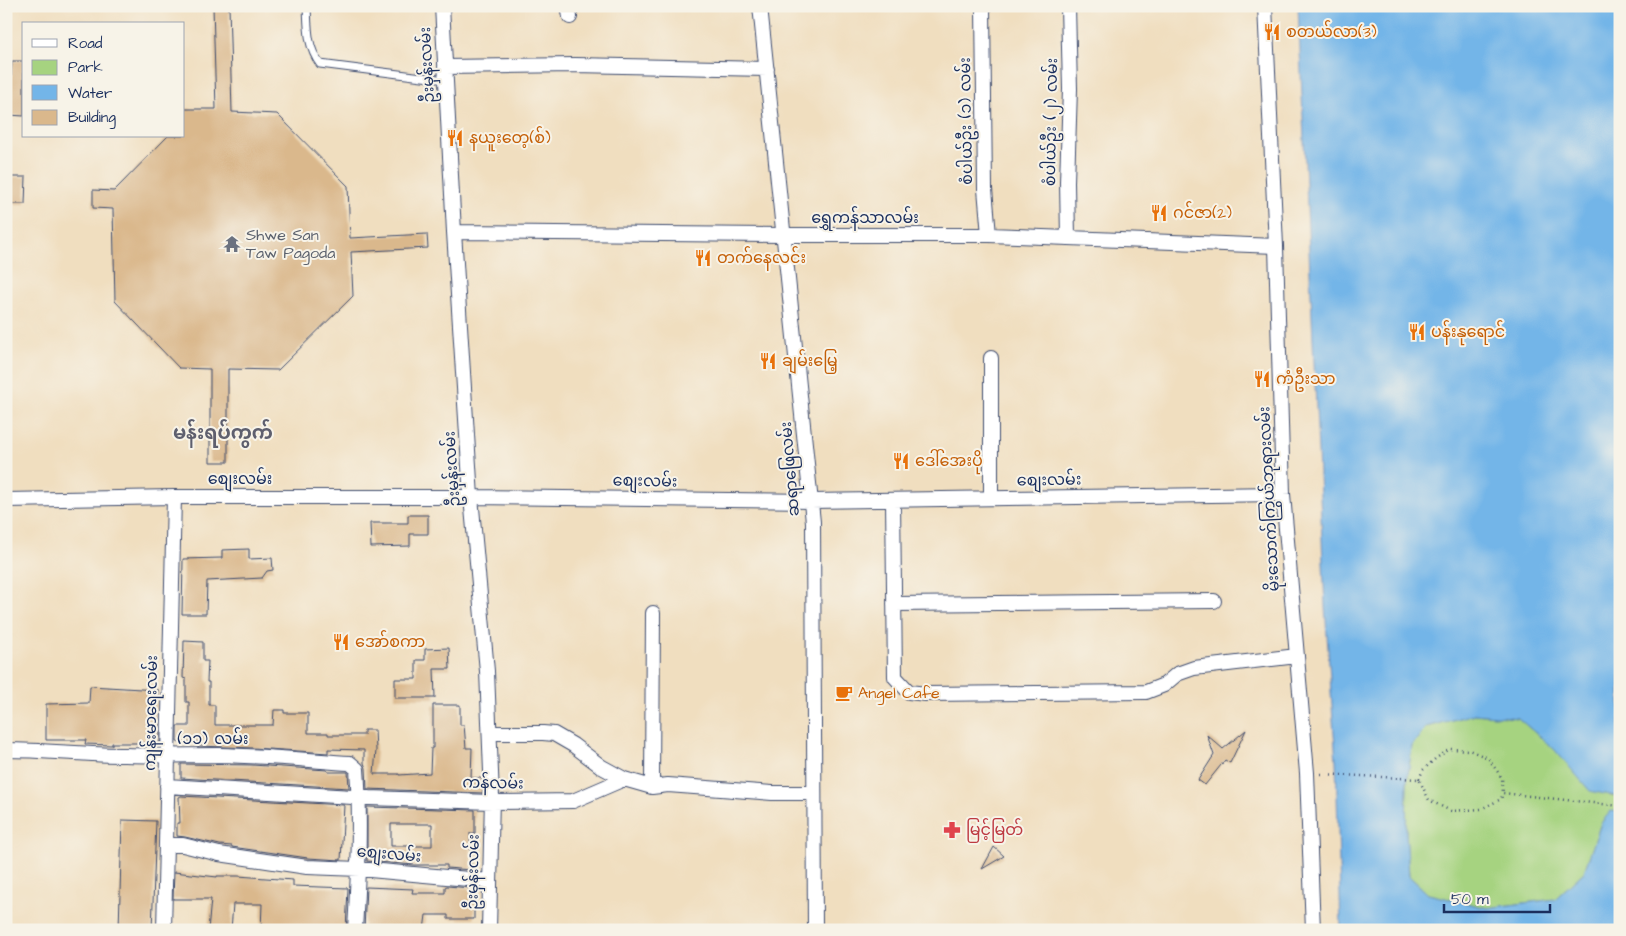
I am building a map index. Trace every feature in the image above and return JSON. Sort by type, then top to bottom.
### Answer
[{"type":"street","name":"ဦးမှန်းလမ်း","points":[[442,6],[471,497],[487,671],[492,802],[489,930]]},
{"type":"street","name":"ဆရာဖြေလမ်း","points":[[760,6],[811,501],[814,582],[815,930]]},
{"type":"street","name":"စံပါယ်ဦး (၁) လမ်း","points":[[983,6],[985,188],[989,235]]},
{"type":"street","name":"စံပါယ်ဦး (၂) လမ်း","points":[[1068,6],[1070,88],[1067,182],[1068,238]]},
{"type":"street","name":"မိုးသောက်ကြွယ်ဘုရားလမ်း","points":[[1265,6],[1276,246],[1283,494],[1307,773],[1312,930]]},
{"type":"street","points":[[445,74],[575,65],[767,69]]},
{"type":"street","name":"‌ရွှေကန်သာလမ်း","points":[[454,232],[989,235],[1276,246]]},
{"type":"street","points":[[991,358],[991,498]]},
{"type":"street","name":"စျေးလမ်း","points":[[6,500],[174,497],[471,497],[811,501],[1283,494]]},
{"type":"street","name":"ကျန်းမာရေးလမ်း","points":[[164,930],[174,497]]},
{"type":"street","points":[[893,500],[895,677],[909,692],[926,694],[1146,692],[1164,685],[1177,674],[1194,668],[1297,656]]},
{"type":"street","points":[[894,604],[1214,601]]},
{"type":"street","points":[[652,787],[653,613]]},
{"type":"street","points":[[490,733],[554,734],[573,745],[602,767],[624,779],[652,787],[668,785],[772,793],[814,793]]},
{"type":"street","name":"(၁၁) လမ်း","points":[[6,750],[37,750],[81,754],[219,755],[350,763],[357,769],[359,797]]},
{"type":"street","name":"ကန်လမ်း","points":[[167,786],[359,797],[492,802],[573,801],[624,779]]},
{"type":"street","points":[[355,930],[359,869],[359,797]]},
{"type":"street","name":"စျေးလမ်း","points":[[166,844],[183,845],[219,854],[307,866],[490,880]]},
{"type":"lane","points":[[307,6],[308,35],[314,56],[320,64],[445,74]]},
{"type":"path","points":[[1450,750],[1469,750],[1488,758],[1502,778],[1503,793],[1501,798],[1481,809],[1451,811],[1429,800],[1419,779],[1423,770],[1435,759],[1450,750]]},
{"type":"path","points":[[1333,774],[1419,779]]},
{"type":"path","points":[[1503,793],[1620,806]]},
{"type":"green space","points":[[1474,714],[1518,718],[1610,796],[1620,797],[1620,812],[1611,812],[1601,823],[1584,872],[1555,899],[1487,908],[1428,894],[1409,876],[1406,832],[1407,782],[1412,745],[1426,727]]},
{"type":"water","points":[[1298,6],[1620,6],[1620,797],[1590,791],[1554,749],[1518,718],[1474,714],[1426,727],[1412,746],[1407,782],[1406,832],[1409,876],[1428,894],[1487,908],[1555,899],[1584,872],[1601,823],[1611,811],[1620,812],[1620,930],[1341,930],[1336,762],[1325,607]]},
{"type":"building","name":"Shwe San Taw Pagoda","points":[[213,6],[229,6],[232,112],[277,114],[348,186],[350,238],[427,234],[428,248],[351,252],[353,296],[278,370],[228,369],[228,462],[210,462],[210,369],[179,368],[115,301],[113,209],[93,208],[93,190],[114,191],[166,138],[185,138],[185,109],[216,109]]},
{"type":"building","points":[[12,61],[22,61],[22,116],[9,115]]},
{"type":"building","points":[[6,177],[26,177],[25,204],[6,204]]},
{"type":"building","points":[[408,515],[428,515],[428,534],[410,534],[410,546],[371,547],[370,523],[408,523]]},
{"type":"building","points":[[249,549],[249,559],[272,558],[273,570],[267,571],[262,578],[207,581],[206,614],[182,614],[183,559],[222,558],[222,550]]},
{"type":"building","points":[[184,641],[203,642],[203,661],[208,661],[209,705],[215,705],[215,725],[273,725],[274,710],[284,710],[284,713],[308,713],[308,733],[364,735],[364,730],[375,730],[374,774],[430,773],[431,748],[433,748],[433,705],[460,705],[460,725],[464,725],[466,748],[472,748],[471,778],[482,778],[483,793],[367,789],[364,750],[328,749],[328,753],[198,746],[198,742],[177,742],[177,726],[189,726],[189,702],[186,702],[186,679],[183,678]]},
{"type":"building","points":[[449,648],[450,669],[434,669],[435,698],[395,698],[395,679],[416,679],[416,660],[425,660],[425,649]]},
{"type":"building","points":[[90,686],[158,690],[156,719],[159,719],[160,743],[112,743],[112,745],[85,744],[86,740],[46,740],[46,704],[89,703]]},
{"type":"building","points":[[1246,730],[1230,763],[1225,760],[1205,785],[1198,780],[1214,755],[1207,735],[1223,749]]},
{"type":"building","points":[[181,764],[252,765],[348,772],[349,788],[181,778]]},
{"type":"building","points":[[179,797],[344,805],[341,860],[308,858],[232,847],[177,836],[177,823],[180,823]]},
{"type":"building","points":[[367,807],[475,810],[475,833],[470,833],[471,870],[447,868],[447,865],[414,865],[367,861]],"holes":[[[391,824],[432,824],[432,846],[391,846]]]},
{"type":"building","points":[[122,820],[156,821],[152,930],[119,930]]},
{"type":"building","points":[[994,847],[1004,856],[982,869]]},
{"type":"building","points":[[174,872],[217,877],[238,876],[293,880],[293,886],[348,888],[346,930],[261,930],[262,904],[233,904],[231,930],[208,930],[211,899],[173,899]]},
{"type":"building","points":[[366,887],[413,889],[412,893],[445,893],[445,887],[470,888],[470,902],[474,902],[474,919],[448,919],[448,915],[426,915],[424,930],[364,930]]},
{"type":"place","name":"စတယ်လာ(3)","points":[[1272,32]]},
{"type":"place","name":"နယူးတေ့(စ်)","points":[[455,138]]},
{"type":"place","name":"ဂင်ဇာ(2)","points":[[1159,213]]},
{"type":"place","name":"Shwe San Taw Pagoda","points":[[232,244]]},
{"type":"place","name":"တက်နေလင်း","points":[[703,258]]},
{"type":"place","name":"ပန်းနုရောင်","points":[[1417,332]]},
{"type":"place","name":"ချမ်းမြေ့","points":[[768,361]]},
{"type":"place","name":"ကံဦးသာ","points":[[1262,379]]},
{"type":"place","name":"ဒေါ်အေးပို","points":[[901,461]]},
{"type":"place","name":"အော်စကာ","points":[[341,642]]},
{"type":"place","name":"Angel Cafe","points":[[844,693]]},
{"type":"place","name":"မြင့်မြတ်","points":[[952,830]]},
{"type":"district","name":"မန်းရပ်ကွက်","points":[[223,433]]}]
